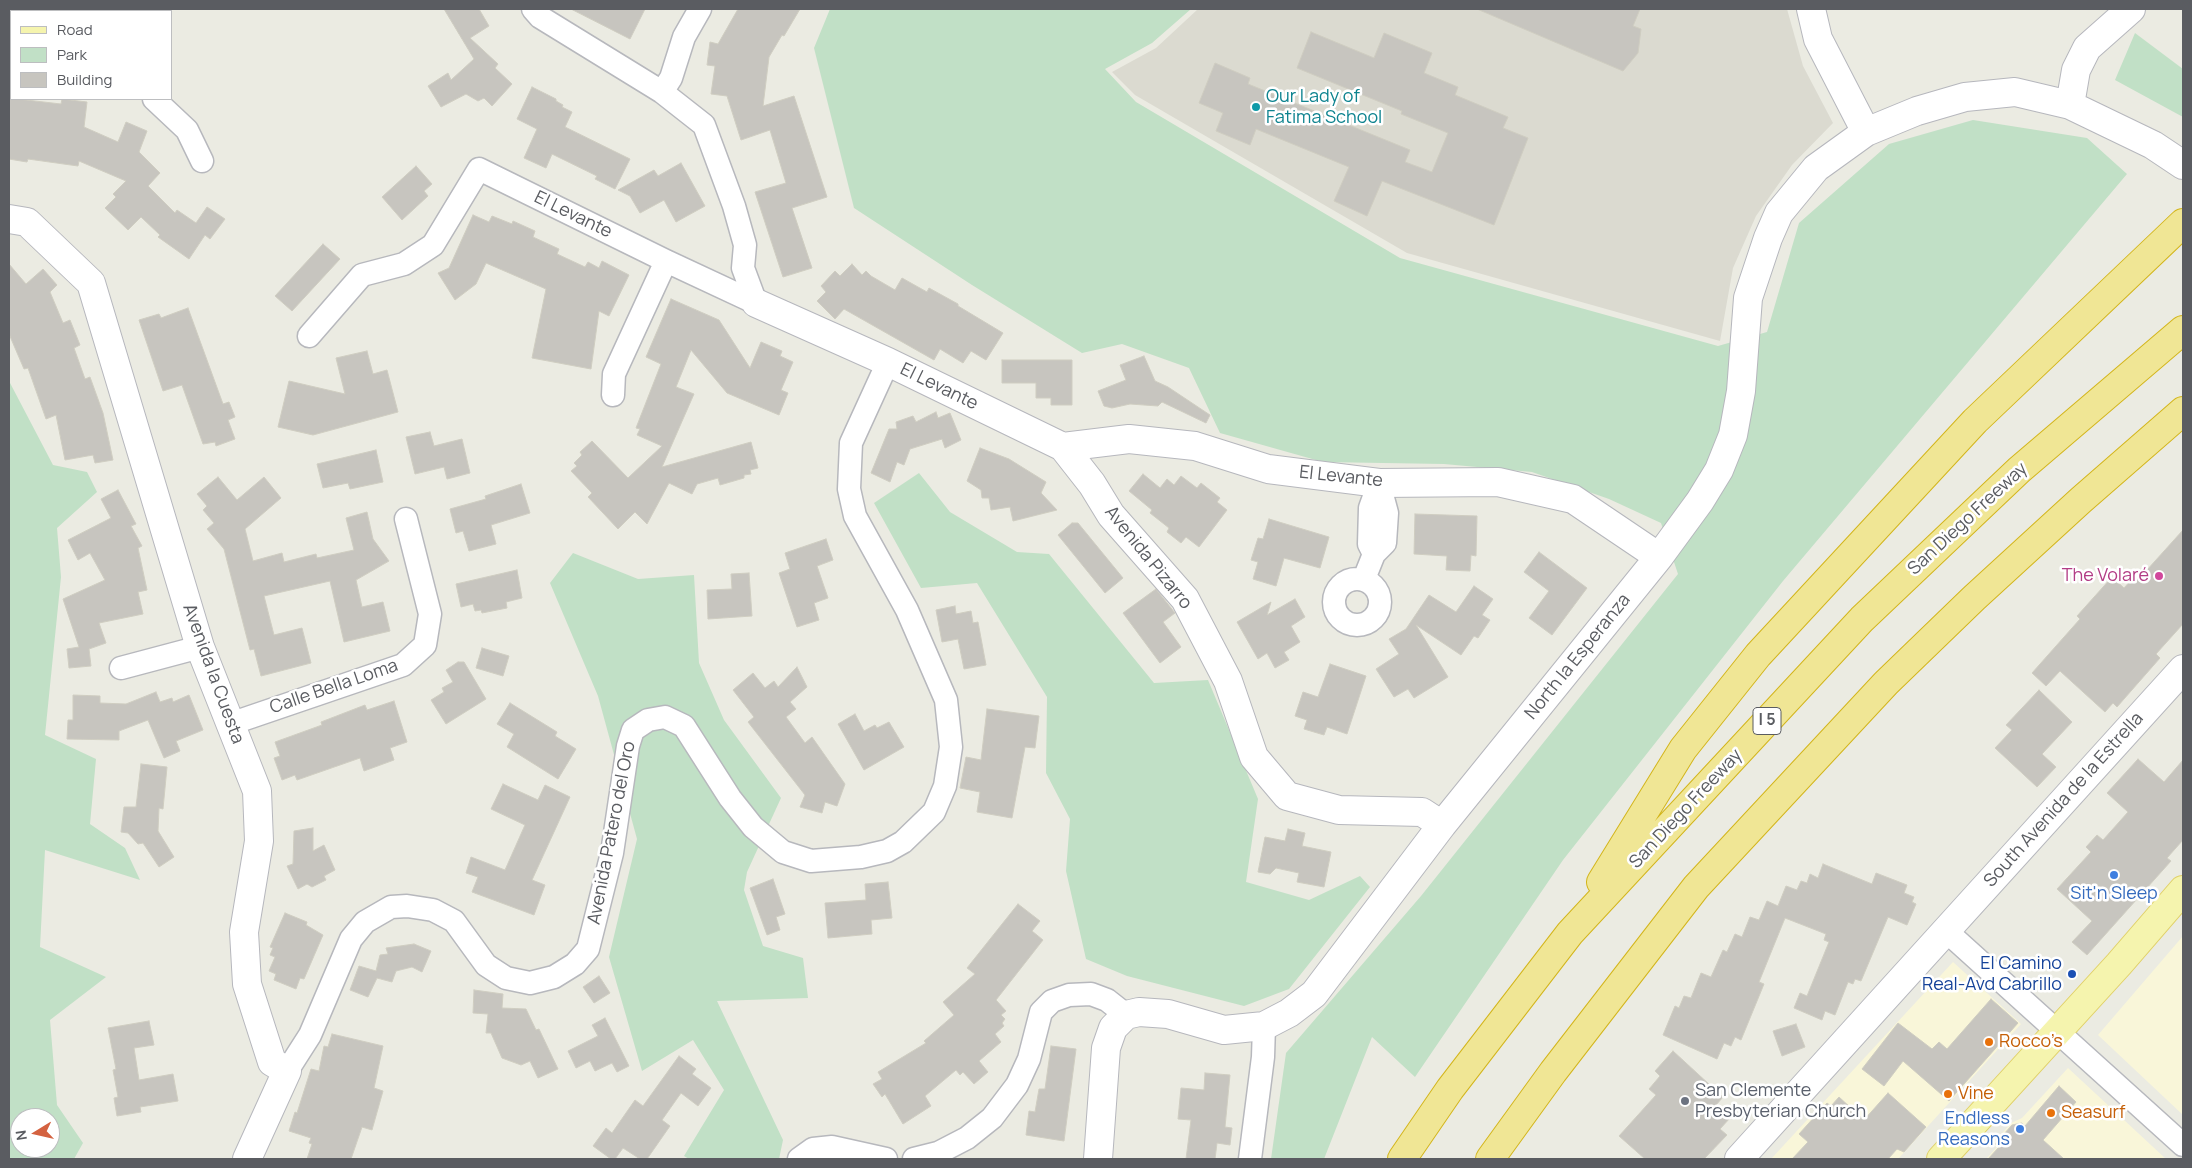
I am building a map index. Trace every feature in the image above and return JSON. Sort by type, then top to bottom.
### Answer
[{"type":"highway","points":[[1570,933],[1683,749],[1758,655],[1988,408],[2183,223]]},
{"type":"highway","name":"San Diego Freeway","points":[[1402,1159],[1450,1089],[1570,933],[1862,619],[2019,470],[2183,330]]},
{"type":"highway","points":[[1490,1159],[1553,1072],[1696,887],[1886,683],[2046,532],[2183,412]]},
{"type":"main road","points":[[1941,1159],[2183,890]]},
{"type":"street","points":[[533,9],[540,16],[662,92],[704,125],[734,206],[745,245],[744,268],[756,303]]},
{"type":"street","points":[[662,92],[671,78],[684,37],[700,9]]},
{"type":"street","points":[[1811,9],[1818,39],[1866,132]]},
{"type":"street","points":[[2070,105],[2076,70],[2087,48],[2131,9]]},
{"type":"street","name":"North la Esperanza","points":[[1264,1026],[1289,1013],[1314,994],[1442,825],[1659,558],[1700,501],[1719,470],[1733,435],[1741,391],[1748,298],[1768,238],[1779,213],[1816,168],[1866,132],[1917,111],[1965,97],[2015,92],[2070,105],[2153,145],[2183,165]]},
{"type":"street","points":[[155,100],[187,130],[202,161]]},
{"type":"street","name":"El Levante","points":[[309,336],[362,275],[404,264],[433,245],[479,169],[666,261],[888,362],[1063,447],[1129,439],[1195,446],[1268,469],[1379,483],[1498,482],[1573,499],[1659,558]]},
{"type":"street","name":"Avenida la Cuesta","points":[[9,219],[27,222],[91,283],[200,647],[257,791],[260,841],[244,932],[247,984],[272,1062],[288,1071]]},
{"type":"street","points":[[614,395],[614,374],[666,261]]},
{"type":"street","name":"Avenida Patero del Oro","points":[[288,1071],[310,1035],[351,940],[366,922],[392,907],[407,906],[433,910],[454,920],[486,965],[506,978],[530,983],[554,977],[575,964],[588,949],[612,853],[628,746],[633,730],[648,720],[665,717],[684,726],[730,798],[753,827],[783,852],[811,861],[861,857],[887,850],[903,842],[934,812],[945,786],[950,747],[946,700],[907,610],[855,516],[849,489],[851,443],[888,362]]},
{"type":"street","points":[[1092,484],[1097,456],[1109,441]]},
{"type":"street","name":"Avenida Pizarro","points":[[1063,447],[1092,484],[1111,515],[1185,598],[1228,681],[1254,757],[1287,796],[1339,810],[1422,812],[1442,825]]},
{"type":"street","points":[[1364,579],[1374,554],[1385,543],[1387,513],[1379,483]]},
{"type":"street","name":"Calle Bella Loma","points":[[230,724],[403,665],[425,645],[430,614],[406,520]]},
{"type":"street","points":[[121,668],[200,647]]},
{"type":"street","name":"South Avenida de la Estrella","points":[[1739,1159],[2183,669]]},
{"type":"street","points":[[1945,930],[2183,1145]]},
{"type":"street","points":[[914,1159],[938,1153],[967,1138],[992,1118],[1017,1085],[1029,1059],[1041,1012],[1052,1001],[1068,995],[1091,994],[1107,1000],[1126,1015]]},
{"type":"street","points":[[1098,1159],[1106,1048],[1113,1028],[1126,1015],[1139,1012],[1168,1014],[1224,1030],[1264,1026],[1263,1057],[1250,1159]]},
{"type":"street","points":[[248,1159],[288,1071]]},
{"type":"street","points":[[798,1159],[813,1149],[832,1147],[886,1159]]},
{"type":"shaded area","points":[[1198,9],[1787,9],[1803,66],[1833,123],[1792,165],[1756,216],[1733,268],[1720,341],[1407,253],[1135,95],[1112,72],[1156,48]]},
{"type":"shaded area","points":[[2183,936],[2183,1115],[2098,1035]]},
{"type":"shaded area","points":[[1953,962],[2021,1024],[1898,1159],[1771,1159]]},
{"type":"shaded area","points":[[2068,1068],[2166,1159],[1986,1159],[1997,1147],[1993,1144],[2011,1123],[2022,1118]]},
{"type":"green space","points":[[830,9],[1191,9],[1152,43],[1105,69],[1136,102],[1400,258],[1718,346],[1767,332],[1799,223],[1889,144],[1973,120],[2087,138],[2127,174],[1783,581],[1563,860],[1415,1077],[1372,1037],[1324,1159],[1271,1159],[1286,1053],[1421,896],[1678,574],[1661,523],[1609,499],[1532,472],[1444,464],[1323,462],[1220,433],[1189,368],[1122,344],[1082,353],[972,285],[854,208],[814,48]]},
{"type":"green space","points":[[2135,33],[2183,69],[2183,117],[2115,80]]},
{"type":"green space","points":[[9,381],[53,465],[87,472],[97,492],[57,528],[61,577],[45,735],[96,759],[90,824],[125,848],[140,880],[45,850],[40,947],[106,977],[50,1020],[57,1105],[59,1108],[10,1108],[10,1158],[60,1158],[60,1109],[83,1143],[74,1159],[9,1159]]},
{"type":"green space","points":[[919,473],[950,512],[1017,552],[1049,554],[1154,683],[1208,680],[1258,799],[1246,882],[1309,900],[1360,876],[1370,887],[1289,989],[1244,1006],[1127,976],[1086,959],[1066,871],[1070,819],[1046,773],[1047,697],[977,583],[921,588],[874,503]]},
{"type":"green space","points":[[573,553],[638,579],[694,575],[699,663],[724,720],[781,798],[747,872],[744,890],[763,946],[803,958],[808,998],[717,1001],[783,1140],[779,1159],[689,1159],[684,1156],[724,1090],[693,1040],[642,1071],[609,957],[637,839],[598,696],[550,583]]},
{"type":"building","points":[[444,9],[479,9],[489,26],[470,38],[498,64],[495,68],[512,84],[492,106],[484,98],[478,101],[466,94],[441,107],[428,86],[448,73],[451,80],[474,59]]},
{"type":"building","points":[[571,9],[645,9],[630,39]]},
{"type":"building","points":[[738,9],[800,9],[769,57],[763,106],[794,96],[827,197],[792,208],[812,268],[783,277],[755,192],[786,183],[770,130],[741,140],[727,96],[711,94],[715,66],[707,65],[710,42],[718,44]]},
{"type":"building","points":[[1477,9],[1640,9],[1633,26],[1641,29],[1638,53],[1623,71]]},
{"type":"building","name":"Our Lady of Fatima School","points":[[1311,32],[1374,58],[1384,33],[1432,53],[1424,73],[1458,87],[1455,95],[1508,117],[1503,128],[1528,138],[1494,225],[1382,181],[1367,216],[1334,201],[1349,167],[1256,129],[1250,145],[1216,131],[1223,113],[1199,103],[1215,63],[1250,78],[1248,84],[1410,150],[1405,162],[1432,172],[1448,133],[1401,114],[1402,111],[1297,68]]},
{"type":"building","points":[[532,87],[556,99],[556,101],[563,105],[562,107],[572,112],[565,127],[630,159],[615,189],[595,179],[597,176],[552,154],[546,168],[524,158],[537,129],[517,119]]},
{"type":"building","points":[[9,98],[10,100],[61,104],[62,100],[87,102],[84,127],[118,142],[126,122],[147,131],[139,152],[160,173],[148,186],[175,213],[177,210],[196,223],[207,207],[225,219],[210,239],[205,235],[189,259],[158,237],[160,235],[141,217],[128,230],[105,208],[116,197],[113,194],[126,181],[79,161],[78,166],[28,159],[27,162],[9,159]]},
{"type":"building","points":[[681,163],[705,206],[676,222],[664,200],[640,213],[630,196],[618,190],[654,170],[658,176]]},
{"type":"building","points":[[416,166],[432,184],[424,191],[428,196],[402,220],[382,197]]},
{"type":"building","points":[[473,215],[489,222],[492,216],[512,224],[513,221],[535,231],[533,237],[559,249],[557,254],[585,267],[588,262],[599,268],[602,261],[629,275],[609,316],[599,311],[591,369],[532,358],[546,289],[486,263],[476,284],[455,300],[438,273],[449,268]]},
{"type":"building","points":[[323,244],[340,259],[292,311],[275,296]]},
{"type":"building","points":[[9,264],[26,284],[43,269],[57,285],[50,292],[63,323],[70,320],[80,345],[74,348],[85,379],[90,377],[103,413],[113,460],[95,463],[93,455],[65,460],[56,415],[46,419],[28,368],[24,369],[9,334]]},
{"type":"building","points":[[852,264],[862,275],[866,271],[895,290],[902,278],[927,292],[929,288],[1003,333],[986,360],[971,351],[963,363],[940,349],[934,360],[844,309],[835,319],[817,301],[826,292],[821,286],[835,271],[840,276]]},
{"type":"building","points":[[671,299],[719,320],[750,368],[761,342],[782,351],[780,356],[793,362],[781,390],[788,393],[779,415],[727,393],[691,350],[676,387],[694,394],[662,467],[751,442],[758,468],[750,470],[751,474],[744,475],[744,478],[720,485],[718,478],[697,484],[692,494],[669,483],[647,524],[635,512],[618,529],[588,497],[592,493],[571,471],[577,466],[574,463],[582,455],[580,452],[592,441],[628,478],[662,446],[637,435],[640,429],[636,428],[661,364],[646,357]]},
{"type":"building","points":[[188,308],[223,404],[229,402],[235,417],[228,420],[235,439],[216,446],[215,442],[203,444],[182,385],[163,391],[139,320],[159,314],[161,318]]},
{"type":"building","points":[[367,351],[373,374],[387,370],[398,412],[313,435],[278,427],[289,381],[345,394],[336,358]]},
{"type":"building","points":[[1144,356],[1155,381],[1168,387],[1210,415],[1206,423],[1162,402],[1158,406],[1130,404],[1112,408],[1104,406],[1098,391],[1126,380],[1120,365]]},
{"type":"building","points":[[1002,360],[1072,360],[1072,405],[1051,405],[1051,398],[1036,398],[1036,383],[1002,383]]},
{"type":"building","points":[[936,412],[938,418],[950,413],[961,440],[945,448],[942,439],[910,449],[904,465],[897,462],[890,482],[871,473],[889,429],[897,429],[896,422],[913,416],[916,422]]},
{"type":"building","points":[[430,432],[434,446],[462,439],[470,473],[447,479],[444,467],[415,474],[406,437]]},
{"type":"building","points":[[980,448],[1009,459],[1046,482],[1041,493],[1057,510],[1013,521],[1010,507],[991,510],[989,498],[982,498],[981,490],[967,481]]},
{"type":"building","points":[[376,450],[383,482],[350,489],[348,483],[323,488],[317,464]]},
{"type":"building","points":[[1143,474],[1160,488],[1167,479],[1174,485],[1181,476],[1197,488],[1201,483],[1220,498],[1217,502],[1227,510],[1199,547],[1186,537],[1181,543],[1167,532],[1169,528],[1150,513],[1152,510],[1129,491]]},
{"type":"building","points":[[218,477],[237,500],[264,477],[281,498],[245,529],[253,561],[282,553],[284,562],[316,554],[317,558],[354,550],[346,518],[367,512],[373,539],[389,561],[356,580],[362,607],[383,602],[390,631],[344,642],[330,581],[264,596],[274,635],[302,628],[311,663],[261,676],[254,649],[250,650],[224,549],[207,529],[214,523],[203,510],[207,506],[197,494]]},
{"type":"building","points":[[521,484],[530,513],[491,525],[496,544],[469,551],[463,531],[456,533],[450,509],[486,499],[485,496]]},
{"type":"building","points":[[118,490],[136,524],[131,526],[142,546],[138,548],[147,590],[138,592],[143,614],[99,623],[106,643],[89,649],[91,666],[69,668],[67,649],[79,647],[63,599],[105,580],[90,553],[78,560],[68,540],[111,518],[101,499]]},
{"type":"building","points":[[1415,514],[1477,516],[1476,556],[1471,555],[1470,571],[1446,570],[1447,556],[1414,554]]},
{"type":"building","points":[[1269,519],[1329,537],[1320,568],[1284,558],[1276,586],[1253,579],[1258,562],[1251,560],[1258,538],[1263,539]]},
{"type":"building","points":[[1072,523],[1078,523],[1123,578],[1105,593],[1058,535]]},
{"type":"building","points":[[2183,530],[2183,624],[2156,654],[2160,658],[2117,707],[2113,703],[2105,712],[2060,671],[2046,686],[2032,673],[2080,619],[2077,616],[2112,577],[2124,588],[2142,568],[2146,571]]},
{"type":"building","points":[[826,539],[833,560],[817,566],[828,598],[814,603],[819,620],[797,627],[779,573],[790,569],[785,553]]},
{"type":"building","points":[[1539,552],[1587,588],[1552,635],[1529,618],[1549,591],[1524,572]]},
{"type":"building","points":[[517,570],[522,598],[506,602],[507,608],[482,613],[481,610],[475,611],[473,604],[461,607],[456,584]]},
{"type":"building","points":[[749,573],[752,616],[708,619],[707,590],[732,589],[731,574]]},
{"type":"building","points":[[1474,586],[1493,599],[1482,615],[1490,620],[1478,638],[1474,636],[1461,655],[1416,625],[1448,677],[1414,698],[1408,689],[1394,697],[1376,669],[1399,654],[1389,639],[1406,629],[1429,595],[1456,612]]},
{"type":"building","points":[[1156,589],[1175,613],[1163,622],[1181,647],[1160,663],[1123,613]]},
{"type":"building","points":[[1295,599],[1305,617],[1291,626],[1300,642],[1284,652],[1289,660],[1275,668],[1267,653],[1258,659],[1237,622],[1271,602],[1267,615]]},
{"type":"building","points":[[955,606],[956,614],[971,611],[973,623],[978,622],[986,665],[964,669],[958,639],[942,642],[936,610]]},
{"type":"building","points":[[482,648],[509,656],[503,676],[476,668]]},
{"type":"building","points":[[458,662],[464,662],[486,699],[446,724],[431,700],[444,692],[442,688],[453,682],[446,670]]},
{"type":"building","points":[[1330,664],[1366,676],[1347,734],[1327,727],[1324,735],[1304,729],[1307,720],[1295,716],[1303,692],[1318,697]]},
{"type":"building","points":[[797,667],[807,687],[790,702],[796,709],[786,717],[805,743],[812,737],[845,784],[837,806],[825,802],[822,813],[800,807],[805,795],[748,722],[754,717],[733,690],[753,673],[765,688],[774,681],[778,687]]},
{"type":"building","points":[[2039,690],[2072,722],[2042,754],[2056,767],[2037,787],[1995,748],[2012,730],[2006,725]]},
{"type":"building","points":[[156,692],[160,702],[172,698],[173,702],[189,695],[203,730],[176,741],[180,751],[164,758],[148,720],[119,731],[119,740],[67,739],[68,720],[73,720],[73,695],[100,696],[100,703],[126,704]]},
{"type":"building","points":[[394,701],[407,742],[390,748],[394,760],[364,771],[360,758],[297,780],[295,775],[282,780],[274,758],[280,756],[275,742],[322,725],[321,722],[365,705],[367,710]]},
{"type":"building","points":[[510,703],[557,732],[555,736],[576,749],[558,779],[507,747],[514,734],[497,724]]},
{"type":"building","points":[[987,709],[1039,716],[1035,748],[1025,747],[1012,818],[977,812],[980,792],[960,788],[966,757],[981,760]]},
{"type":"building","points":[[855,714],[864,731],[875,725],[877,728],[889,722],[904,747],[864,770],[838,724]]},
{"type":"building","name":"Sit'n Sleep","points":[[2138,759],[2164,782],[2183,760],[2183,840],[2167,858],[2171,861],[2087,955],[2072,942],[2092,921],[2057,889],[2091,852],[2086,847],[2097,835],[2103,840],[2128,812],[2107,793]]},
{"type":"building","points":[[141,764],[167,767],[163,809],[159,808],[158,831],[174,857],[159,867],[143,843],[138,844],[128,833],[121,832],[124,807],[136,807]]},
{"type":"building","points":[[503,784],[538,800],[545,785],[570,797],[532,880],[545,885],[534,915],[472,892],[478,877],[466,873],[471,857],[505,870],[525,825],[491,809]]},
{"type":"building","points":[[313,828],[313,851],[324,845],[335,870],[324,876],[326,880],[312,887],[307,884],[298,889],[287,866],[293,864],[294,831]]},
{"type":"building","points":[[1288,829],[1305,833],[1302,846],[1331,852],[1324,887],[1297,882],[1299,873],[1276,868],[1270,874],[1258,872],[1265,837],[1285,841]]},
{"type":"building","points":[[1823,864],[1872,884],[1876,873],[1907,885],[1904,893],[1914,897],[1912,902],[1916,904],[1907,925],[1888,917],[1861,981],[1855,979],[1853,984],[1848,982],[1835,1015],[1825,1011],[1822,1020],[1794,1008],[1800,993],[1807,996],[1829,942],[1824,940],[1826,934],[1785,918],[1759,982],[1764,984],[1741,1040],[1735,1037],[1731,1046],[1724,1043],[1717,1059],[1663,1035],[1675,1006],[1679,1008],[1684,996],[1691,998],[1701,973],[1711,977],[1723,950],[1727,952],[1735,934],[1742,937],[1750,917],[1759,920],[1767,901],[1778,906],[1786,886],[1797,890],[1801,881],[1807,883],[1810,874],[1818,878]]},
{"type":"building","points":[[773,879],[785,914],[776,917],[780,930],[767,935],[750,888]]},
{"type":"building","points":[[888,882],[892,918],[871,920],[872,934],[828,938],[825,903],[866,900],[865,884]]},
{"type":"building","points":[[1018,904],[1040,921],[1032,931],[1043,940],[996,1000],[1006,1011],[1001,1015],[1005,1019],[1002,1023],[1004,1026],[995,1034],[1001,1042],[979,1061],[988,1072],[974,1084],[963,1072],[960,1075],[956,1070],[925,1096],[931,1106],[903,1124],[885,1094],[882,1097],[873,1084],[882,1079],[878,1072],[926,1043],[924,1041],[954,1015],[943,1002],[975,974],[967,968]]},
{"type":"building","points":[[285,913],[307,922],[306,925],[323,935],[304,979],[300,978],[296,989],[274,980],[276,974],[269,971],[275,957],[270,955],[273,948],[270,947]]},
{"type":"building","points":[[414,944],[431,951],[422,972],[412,967],[396,971],[392,982],[377,978],[368,997],[350,990],[359,966],[376,971],[380,955],[388,954],[386,948]]},
{"type":"building","points":[[599,976],[610,993],[594,1003],[583,987]]},
{"type":"building","points":[[474,990],[503,994],[502,1008],[526,1009],[536,1030],[539,1029],[558,1069],[538,1078],[530,1061],[521,1065],[502,1058],[491,1033],[486,1033],[488,1014],[473,1013]]},
{"type":"building","points":[[1991,999],[2018,1023],[1949,1101],[1903,1061],[1884,1086],[1862,1069],[1898,1023],[1932,1049],[1939,1042],[1947,1049]]},
{"type":"building","points":[[605,1018],[629,1066],[617,1072],[612,1063],[595,1071],[590,1061],[576,1068],[568,1051],[598,1036],[592,1025]]},
{"type":"building","points":[[149,1021],[154,1045],[134,1048],[139,1080],[173,1074],[178,1101],[140,1107],[141,1112],[117,1116],[114,1098],[118,1097],[113,1070],[116,1069],[108,1028]]},
{"type":"building","points":[[1796,1024],[1805,1047],[1782,1056],[1773,1031]]},
{"type":"building","points":[[332,1034],[383,1046],[374,1088],[383,1091],[372,1130],[362,1127],[351,1159],[307,1159],[312,1144],[309,1143],[311,1138],[289,1131],[295,1112],[297,1113],[311,1069],[319,1071],[324,1046],[328,1047]]},
{"type":"building","points":[[1051,1046],[1076,1049],[1064,1141],[1026,1135],[1029,1111],[1035,1112],[1039,1089],[1045,1089]]},
{"type":"building","name":"San Clemente Presbyterian Church","points":[[1673,1051],[1723,1097],[1716,1105],[1730,1118],[1720,1129],[1727,1135],[1704,1159],[1645,1159],[1619,1136],[1656,1095],[1649,1089],[1660,1076],[1655,1071]]},
{"type":"building","points":[[679,1056],[696,1069],[692,1074],[711,1088],[698,1106],[681,1093],[662,1120],[670,1126],[647,1159],[640,1159],[623,1148],[615,1159],[611,1159],[593,1146],[606,1128],[612,1133],[635,1100],[643,1106]]},
{"type":"building","points":[[1205,1073],[1230,1075],[1225,1127],[1232,1128],[1230,1145],[1217,1143],[1215,1159],[1186,1159],[1191,1120],[1178,1119],[1181,1088],[1204,1090]]},
{"type":"building","points":[[2059,1086],[2076,1102],[2043,1140],[2064,1159],[1988,1159],[1999,1147],[1995,1144],[2012,1125],[2022,1123],[2025,1126]]},
{"type":"building","points":[[1888,1093],[1926,1127],[1904,1152],[1897,1149],[1888,1159],[1792,1159],[1808,1142],[1799,1134],[1827,1103],[1831,1106],[1839,1097],[1864,1120]]},
{"type":"place","name":"Our Lady of Fatima School","points":[[1256,107]]},
{"type":"place","name":"The Volaré","points":[[2159,576]]},
{"type":"place","name":"Sit'n Sleep","points":[[2114,875]]},
{"type":"place","name":"El Camino Real-Avd Cabrillo","points":[[2072,974]]},
{"type":"place","name":"Rocco’s","points":[[1989,1042]]},
{"type":"place","name":"Vine","points":[[1948,1094]]},
{"type":"place","name":"San Clemente Presbyterian Church","points":[[1685,1101]]},
{"type":"place","name":"Seasurf","points":[[2051,1113]]},
{"type":"place","name":"Endless Reasons","points":[[2020,1129]]}]
